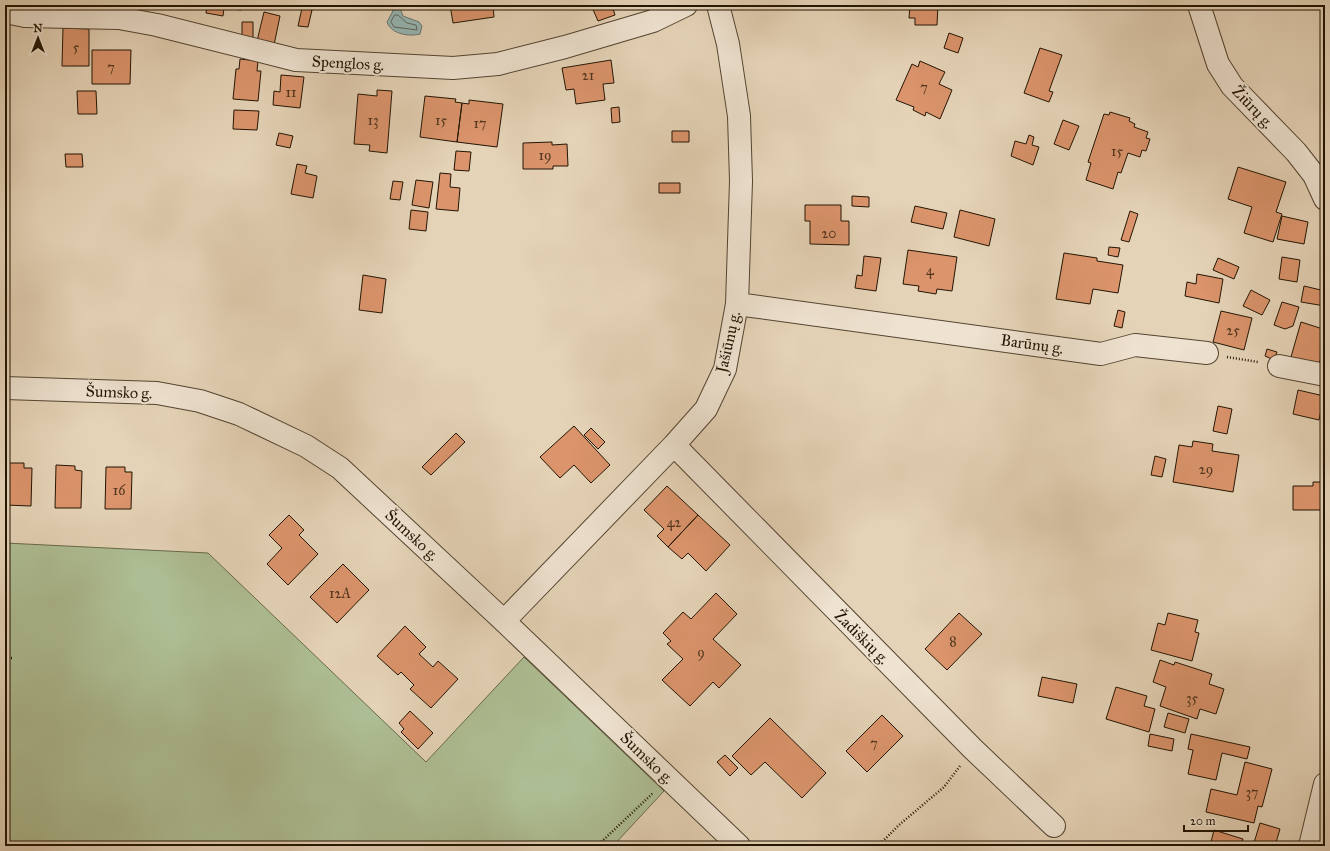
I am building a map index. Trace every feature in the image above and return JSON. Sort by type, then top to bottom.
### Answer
[{"type":"street","name":"Spenglos g.","points":[[5,12],[25,16],[119,18],[158,25],[296,60],[453,68],[498,64],[565,47],[653,21],[686,5]]},
{"type":"street","name":"Jašiūnų g.","points":[[504,621],[674,445],[706,409],[725,369],[737,304],[741,181],[739,116],[728,44],[718,5]]},
{"type":"street","name":"Žiūrų g.","points":[[1199,5],[1218,64],[1232,86],[1296,152],[1314,175],[1325,200]]},
{"type":"street","name":"Barūnų g.","points":[[737,304],[1101,354],[1135,345],[1207,353]]},
{"type":"street","points":[[1279,366],[1325,375]]},
{"type":"street","name":"Šumsko g.","points":[[5,388],[157,393],[200,401],[239,414],[280,432],[306,446],[340,468],[504,621],[739,846]]},
{"type":"street","name":"Žadiškių g.","points":[[674,445],[973,749],[1054,826]]},
{"type":"street","points":[[1310,846],[1325,784]]},
{"type":"path","points":[[1207,353],[1279,366]]},
{"type":"path","points":[[5,658],[12,658]]},
{"type":"path","points":[[878,846],[899,825],[944,787],[973,749]]},
{"type":"path","points":[[597,846],[669,779]]},
{"type":"green space","points":[[5,543],[208,553],[426,762],[524,657],[664,791],[613,846],[5,846]]},
{"type":"water","points":[[393,5],[399,5],[403,16],[419,22],[422,26],[420,34],[401,34],[389,26],[387,22],[393,11]]},
{"type":"building","points":[[202,5],[241,5],[241,10],[224,8],[223,16],[206,13],[207,6]]},
{"type":"building","points":[[450,5],[493,5],[494,17],[453,23]]},
{"type":"building","points":[[591,5],[612,5],[615,15],[598,21]]},
{"type":"building","points":[[618,5],[629,5],[619,9]]},
{"type":"building","points":[[910,5],[938,5],[937,25],[915,25],[915,18],[909,18]]},
{"type":"building","points":[[302,8],[312,10],[308,27],[298,26]]},
{"type":"building","points":[[264,12],[280,16],[274,45],[257,41]]},
{"type":"building","points":[[242,22],[253,22],[253,38],[242,38]]},
{"type":"building","points":[[63,28],[89,29],[89,66],[62,66]]},
{"type":"building","points":[[949,33],[963,38],[958,53],[944,48]]},
{"type":"building","points":[[1040,48],[1062,55],[1049,91],[1053,92],[1049,102],[1024,93]]},
{"type":"building","points":[[92,50],[131,50],[130,84],[92,84]]},
{"type":"building","points":[[240,59],[258,61],[257,71],[261,71],[258,101],[233,99],[236,69],[239,69]]},
{"type":"building","points":[[611,60],[614,83],[603,84],[605,100],[576,104],[574,89],[566,90],[562,68]]},
{"type":"building","points":[[920,61],[945,72],[939,84],[952,90],[940,119],[926,112],[925,116],[913,110],[914,107],[896,100],[912,64],[918,67]]},
{"type":"building","points":[[281,75],[304,77],[300,108],[273,105],[274,91],[280,92]]},
{"type":"building","points":[[377,90],[392,91],[387,153],[369,151],[370,145],[354,144],[358,94],[377,96]]},
{"type":"building","points":[[77,91],[96,91],[97,114],[78,114]]},
{"type":"building","points":[[425,96],[456,99],[455,102],[462,103],[457,142],[420,137]]},
{"type":"building","points":[[469,100],[503,104],[497,147],[457,142],[462,103],[469,104]]},
{"type":"building","points":[[619,107],[620,122],[612,123],[611,108]]},
{"type":"building","points":[[234,110],[259,111],[257,130],[233,129]]},
{"type":"building","points":[[1110,112],[1130,118],[1129,121],[1135,124],[1134,127],[1148,132],[1146,138],[1150,139],[1146,151],[1142,150],[1140,157],[1128,153],[1121,173],[1118,172],[1113,189],[1086,180],[1091,163],[1088,162],[1104,114],[1109,115]]},
{"type":"building","points":[[1063,120],[1079,126],[1069,150],[1054,144]]},
{"type":"building","points":[[672,131],[689,131],[689,142],[672,142]]},
{"type":"building","points":[[279,133],[293,136],[290,148],[276,145]]},
{"type":"building","points":[[1029,135],[1034,137],[1032,145],[1039,147],[1033,165],[1011,156],[1015,141],[1026,144]]},
{"type":"building","points":[[552,142],[552,145],[567,144],[568,166],[553,166],[553,169],[523,169],[523,143]]},
{"type":"building","points":[[456,151],[471,152],[469,171],[454,170]]},
{"type":"building","points":[[65,154],[82,154],[83,167],[66,167]]},
{"type":"building","points":[[297,164],[307,166],[305,173],[317,176],[313,198],[291,194]]},
{"type":"building","points":[[1238,167],[1286,182],[1276,212],[1282,214],[1273,242],[1244,233],[1252,207],[1228,199]]},
{"type":"building","points":[[440,173],[451,174],[450,187],[460,188],[458,211],[436,209]]},
{"type":"building","points":[[416,180],[433,182],[429,208],[412,205]]},
{"type":"building","points":[[393,181],[403,182],[400,200],[390,199]]},
{"type":"building","points":[[659,183],[680,183],[680,193],[659,193]]},
{"type":"building","points":[[852,196],[869,197],[869,207],[852,206]]},
{"type":"building","points":[[805,205],[841,205],[841,221],[849,221],[849,245],[810,244],[810,221],[805,221]]},
{"type":"building","points":[[915,206],[947,213],[943,229],[911,222]]},
{"type":"building","points":[[411,210],[428,212],[426,231],[409,229]]},
{"type":"building","points":[[960,210],[995,219],[989,246],[954,237]]},
{"type":"building","points":[[1130,211],[1138,214],[1129,242],[1121,240]]},
{"type":"building","points":[[1282,216],[1308,222],[1304,244],[1277,239]]},
{"type":"building","points":[[1109,247],[1120,248],[1118,257],[1108,255]]},
{"type":"building","points":[[908,250],[957,257],[952,291],[937,289],[936,294],[918,291],[919,286],[903,284]]},
{"type":"building","points":[[1064,253],[1097,258],[1097,261],[1123,265],[1118,293],[1093,289],[1090,304],[1056,299]]},
{"type":"building","points":[[864,256],[881,258],[876,291],[855,288],[857,275],[862,276]]},
{"type":"building","points":[[1282,257],[1300,260],[1297,282],[1279,279]]},
{"type":"building","points":[[1218,258],[1239,267],[1234,279],[1213,270]]},
{"type":"building","points":[[1197,274],[1223,279],[1219,303],[1185,296],[1187,282],[1196,284]]},
{"type":"building","points":[[363,275],[386,279],[382,313],[359,310]]},
{"type":"building","points":[[1304,286],[1325,291],[1325,306],[1301,302]]},
{"type":"building","points":[[1251,290],[1270,300],[1262,315],[1243,306]]},
{"type":"building","points":[[1282,302],[1299,307],[1293,326],[1285,329],[1274,325]]},
{"type":"building","points":[[1118,310],[1125,312],[1122,328],[1114,326]]},
{"type":"building","points":[[1221,311],[1252,318],[1244,350],[1213,342]]},
{"type":"building","points":[[1301,322],[1323,329],[1325,326],[1325,353],[1322,352],[1319,365],[1291,357]]},
{"type":"building","points":[[1267,349],[1277,352],[1274,360],[1265,356]]},
{"type":"building","points":[[1298,390],[1324,396],[1319,420],[1293,414]]},
{"type":"building","points":[[1218,406],[1232,409],[1227,434],[1213,431]]},
{"type":"building","points":[[574,426],[610,465],[591,483],[574,465],[560,478],[540,457]]},
{"type":"building","points":[[591,428],[605,442],[598,449],[584,435]]},
{"type":"building","points":[[456,433],[465,442],[431,475],[422,467]]},
{"type":"building","points":[[1193,441],[1213,444],[1212,451],[1239,455],[1233,492],[1173,482],[1179,445],[1192,447]]},
{"type":"building","points":[[1155,456],[1166,459],[1162,477],[1151,475]]},
{"type":"building","points":[[6,463],[24,463],[24,468],[32,468],[31,506],[5,505]]},
{"type":"building","points":[[56,465],[75,466],[75,470],[82,471],[81,508],[55,508]]},
{"type":"building","points":[[106,467],[125,467],[125,472],[132,472],[131,509],[105,509]]},
{"type":"building","points":[[1313,482],[1325,482],[1325,510],[1293,510],[1293,486],[1313,486]]},
{"type":"building","points":[[667,486],[698,515],[668,547],[657,536],[664,529],[644,510]]},
{"type":"building","points":[[289,515],[304,530],[299,535],[318,554],[288,585],[267,564],[282,548],[269,535]]},
{"type":"building","points":[[698,515],[730,545],[706,571],[688,553],[682,559],[668,547]]},
{"type":"building","points":[[343,564],[369,590],[337,623],[310,597]]},
{"type":"building","points":[[716,593],[737,614],[713,639],[741,665],[719,688],[713,682],[690,706],[662,680],[683,659],[667,644],[671,641],[663,633],[683,612],[691,619]]},
{"type":"building","points":[[959,613],[982,634],[947,670],[925,649]]},
{"type":"building","points":[[1168,613],[1198,620],[1195,632],[1199,633],[1192,661],[1151,650],[1158,623],[1165,625]]},
{"type":"building","points":[[405,626],[426,647],[419,654],[433,667],[438,661],[458,679],[431,708],[410,689],[414,685],[401,672],[398,675],[377,656]]},
{"type":"building","points":[[1160,660],[1174,665],[1175,662],[1212,674],[1209,684],[1224,689],[1216,714],[1200,709],[1197,719],[1160,706],[1166,687],[1153,682]]},
{"type":"building","points":[[1042,677],[1077,684],[1073,703],[1038,696]]},
{"type":"building","points":[[1116,687],[1147,696],[1144,706],[1155,709],[1149,732],[1106,719]]},
{"type":"building","points":[[410,711],[433,733],[418,749],[401,732],[404,729],[399,723]]},
{"type":"building","points":[[1168,713],[1189,719],[1185,733],[1164,727]]},
{"type":"building","points":[[882,715],[903,736],[867,772],[846,751]]},
{"type":"building","points":[[770,718],[826,773],[802,798],[765,762],[751,775],[732,756]]},
{"type":"building","points":[[1150,734],[1174,739],[1172,751],[1148,746]]},
{"type":"building","points":[[1191,734],[1250,747],[1247,759],[1222,753],[1216,780],[1188,774],[1193,750],[1188,749]]},
{"type":"building","points":[[725,755],[738,768],[730,776],[717,762]]},
{"type":"building","points":[[1245,762],[1272,769],[1262,807],[1258,806],[1254,823],[1206,812],[1211,789],[1237,795]]},
{"type":"building","points":[[1260,823],[1280,829],[1275,846],[1253,846]]},
{"type":"building","points":[[1214,830],[1243,839],[1241,846],[1223,846],[1211,842]]}]
